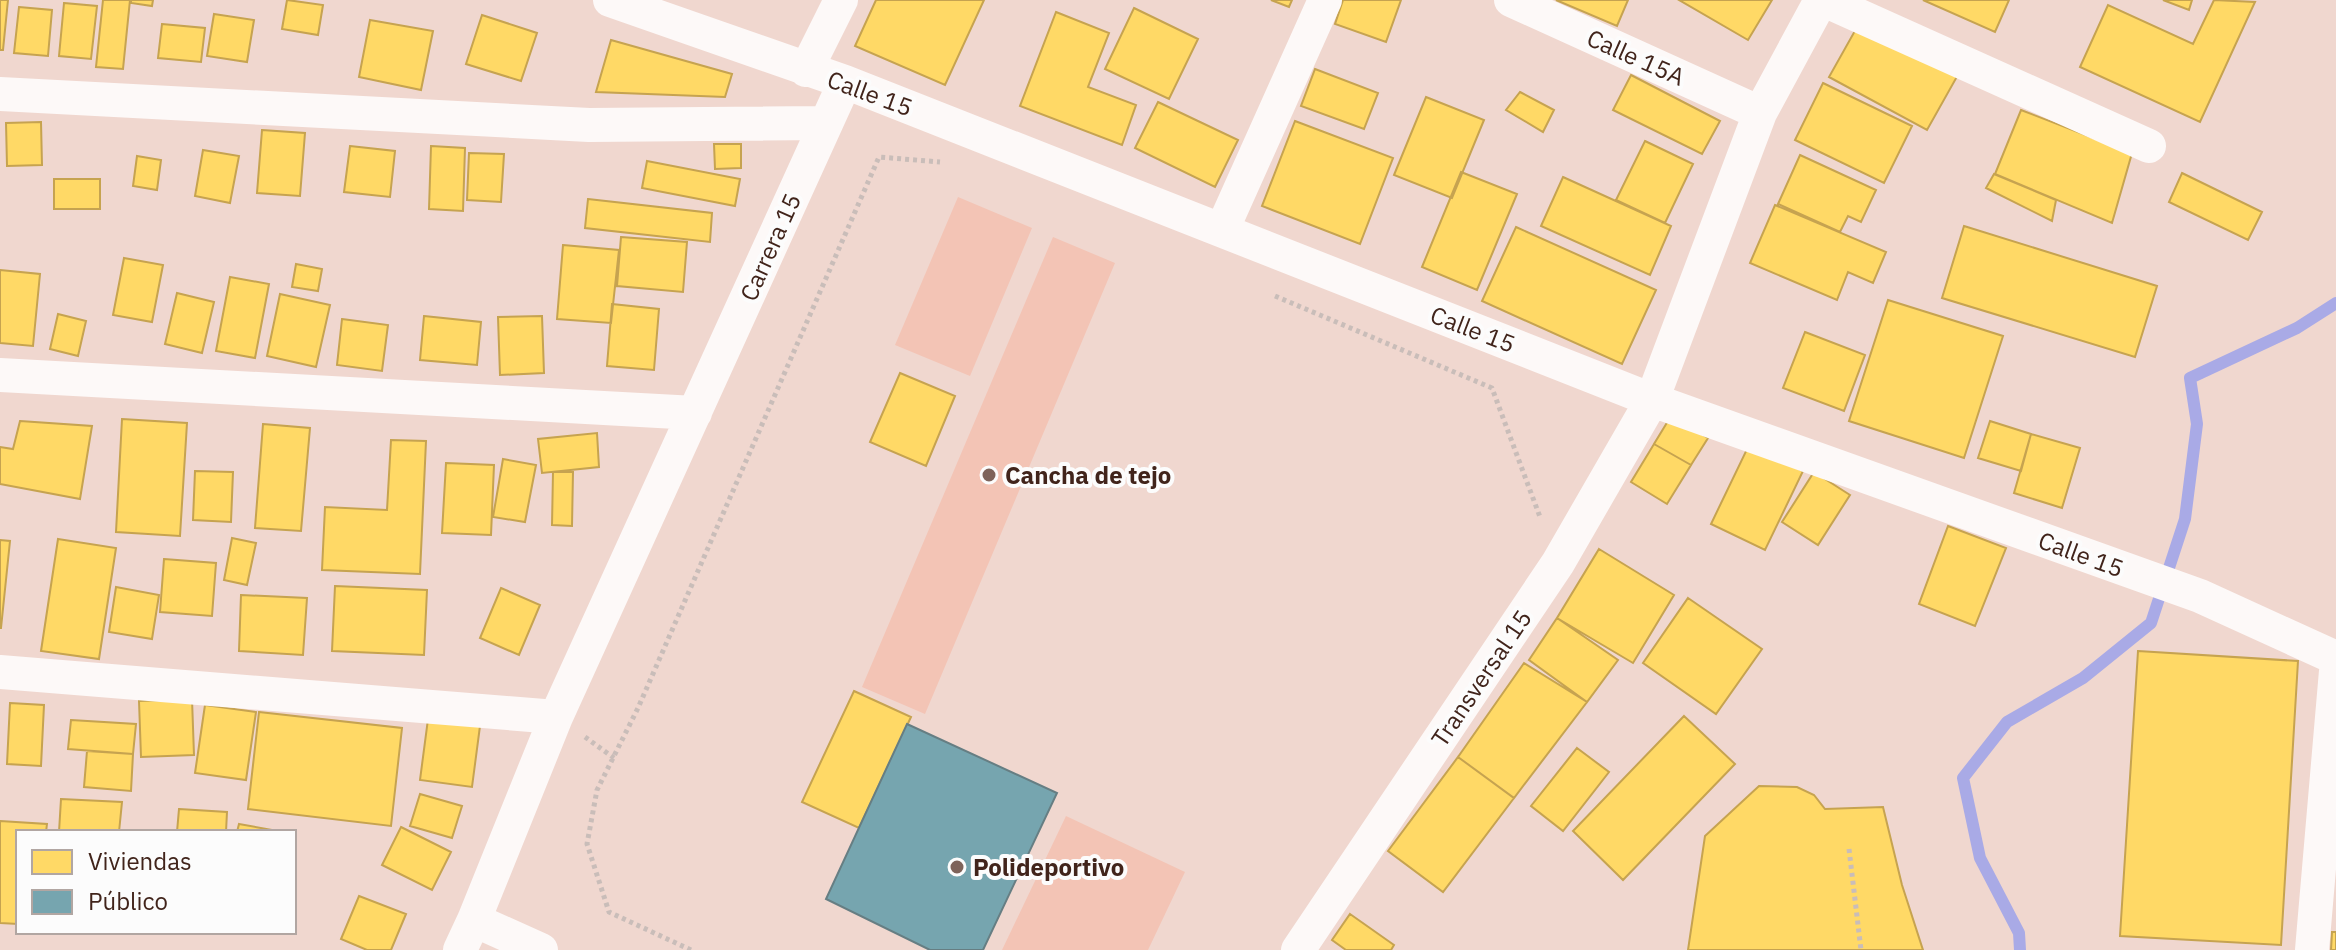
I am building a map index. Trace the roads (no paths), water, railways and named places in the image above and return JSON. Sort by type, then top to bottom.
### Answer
[{"type":"street","name":"Calle 15","points":[[610,0],[845,82],[1652,400],[2200,596],[2336,658]]},
{"type":"street","points":[[806,70],[841,0]]},
{"type":"street","points":[[1222,230],[1325,0]]},
{"type":"street","name":"Calle 15A","points":[[1511,0],[1760,113]]},
{"type":"street","points":[[1822,0],[2149,146]]},
{"type":"street","name":"Transversal 15","points":[[1298,950],[1558,563],[1652,400],[1760,113],[1822,0]]},
{"type":"street","name":"Carrera 15","points":[[467,935],[556,717],[845,82]]},
{"type":"street","points":[[0,94],[589,125],[826,123]]},
{"type":"street","points":[[0,375],[695,413]]},
{"type":"street","points":[[2312,950],[2336,671]]},
{"type":"street","points":[[0,672],[556,717]]},
{"type":"street","points":[[467,935],[541,950]]},
{"type":"waterway","points":[[2020,950],[2019,933],[1980,858],[1963,778],[2007,722],[2083,678],[2151,623],[2185,519],[2197,424],[2190,378],[2297,328],[2336,303]]},
{"type":"place","name":"Cancha de tejo","points":[[989,475]]},
{"type":"place","name":"Polideportivo","points":[[957,867]]}]
